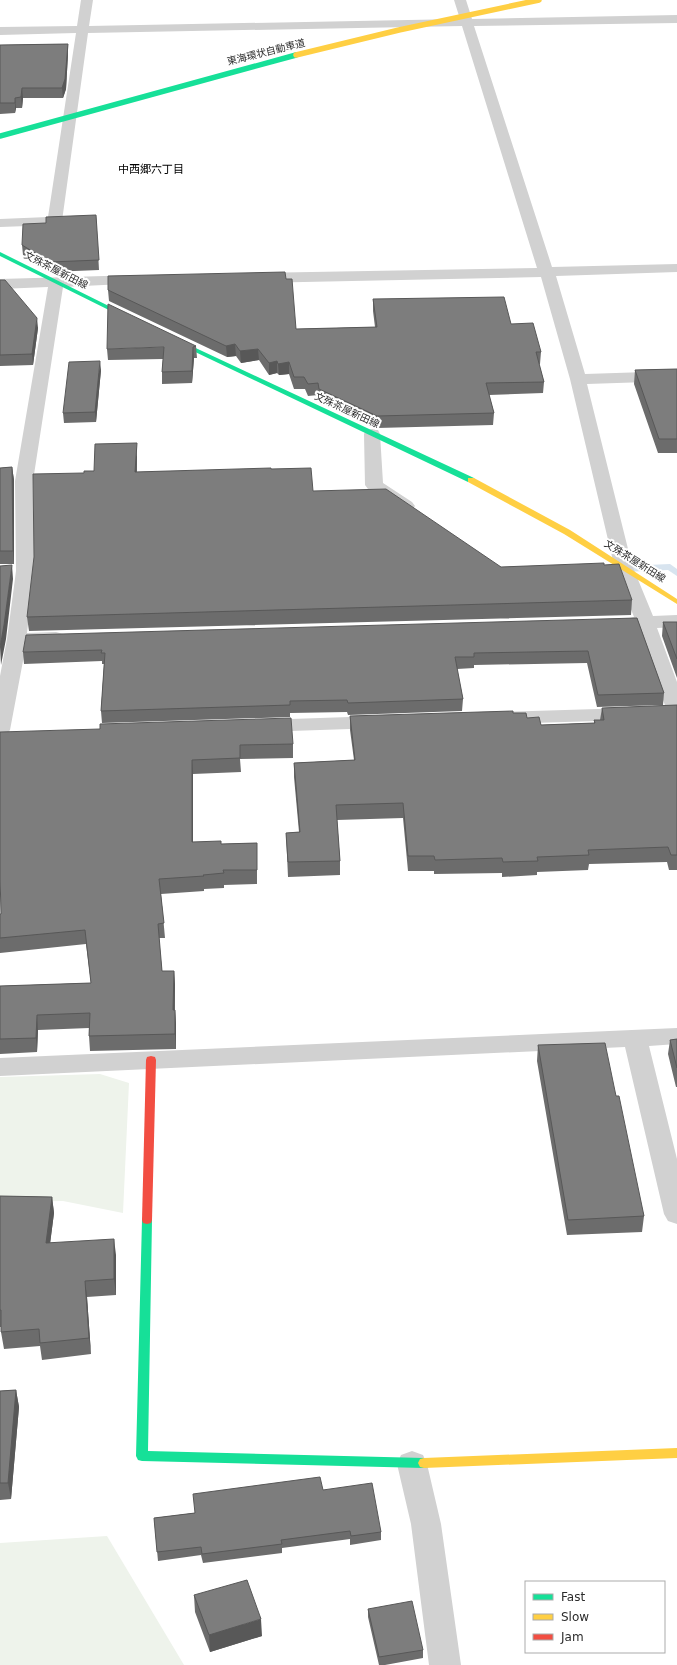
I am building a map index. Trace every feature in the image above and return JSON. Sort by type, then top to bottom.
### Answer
[{"type":"main road","name":"東海環状自動車道","points":[[0,136],[244,68],[399,30],[539,0]]},
{"type":"main road","name":"文殊茶屋新田線","points":[[0,254],[141,324]]},
{"type":"main road","name":"文殊茶屋新田線","points":[[162,334],[372,434],[406,448],[493,491],[623,565],[677,602]]},
{"type":"main road","points":[[151,1060],[142,1456],[412,1464],[677,1453]]},
{"type":"street","points":[[0,223],[55,221],[87,0]]},
{"type":"street","points":[[460,0],[466,23],[546,272],[550,280],[578,379],[623,565],[646,623],[665,712],[478,719]]},
{"type":"street","points":[[0,31],[677,18]]},
{"type":"street","points":[[238,278],[677,268]]},
{"type":"street","points":[[0,284],[152,280]]},
{"type":"street","points":[[5,733],[25,571],[24,480],[56,283]]},
{"type":"street","points":[[578,379],[677,376]]},
{"type":"street","points":[[372,434],[374,485],[419,515]]},
{"type":"street","points":[[593,567],[623,565]]},
{"type":"street","points":[[6,572],[25,571]]},
{"type":"street","points":[[614,624],[677,621]]},
{"type":"street","points":[[17,639],[72,638]]},
{"type":"street","points":[[239,727],[398,721]]},
{"type":"street","points":[[0,1067],[677,1036]]},
{"type":"street","points":[[635,1037],[677,1214]]},
{"type":"street","points":[[412,1464],[426,1524],[444,1665]]},
{"type":"shaded area","points":[[100,1074],[129,1083],[123,1213],[63,1201],[0,1202],[0,1077]]},
{"type":"shaded area","points":[[107,1536],[184,1665],[0,1665],[0,1543]]},
{"type":"building","points":[[68,44],[65,79],[62,88],[22,88],[21,97],[15,98],[15,103],[0,103],[0,45]]},
{"type":"building","points":[[96,215],[99,260],[50,262],[22,245],[23,224],[46,223],[46,217]]},
{"type":"building","points":[[285,272],[286,279],[292,279],[296,329],[377,327],[373,299],[504,297],[511,324],[533,323],[541,352],[536,352],[544,382],[486,383],[494,413],[377,416],[319,389],[318,383],[308,384],[304,377],[294,377],[289,362],[278,364],[277,361],[269,363],[258,349],[240,351],[235,344],[226,346],[108,290],[108,276]]},
{"type":"building","points":[[0,280],[5,280],[37,318],[32,354],[0,355]]},
{"type":"building","points":[[108,304],[196,346],[193,347],[192,371],[162,372],[164,347],[107,349]]},
{"type":"building","points":[[100,361],[95,412],[63,413],[69,362]]},
{"type":"building","points":[[677,369],[677,439],[659,439],[635,370]]},
{"type":"building","points":[[137,443],[135,472],[311,468],[313,491],[386,489],[501,567],[604,563],[604,565],[619,564],[632,600],[27,617],[34,557],[33,474],[84,473],[84,471],[94,471],[95,444]]},
{"type":"building","points":[[12,467],[13,551],[0,551],[0,468]]},
{"type":"building","points":[[12,565],[4,625],[0,647],[0,566]]},
{"type":"building","points":[[637,618],[664,693],[598,695],[588,651],[474,653],[474,657],[455,657],[463,699],[348,703],[347,700],[290,701],[290,705],[101,711],[105,653],[101,653],[102,650],[23,652],[26,635]]},
{"type":"building","points":[[663,622],[677,622],[677,659]]},
{"type":"building","points":[[677,705],[677,855],[671,855],[668,847],[588,850],[589,855],[537,857],[538,861],[503,862],[502,858],[435,860],[434,856],[408,856],[403,803],[336,805],[340,861],[288,862],[286,833],[300,832],[294,763],[355,760],[350,716],[513,711],[513,713],[526,713],[527,718],[539,717],[541,725],[595,723],[594,720],[604,720],[602,708]]},
{"type":"building","points":[[291,718],[293,744],[240,745],[240,758],[192,760],[192,842],[221,841],[221,844],[257,843],[257,870],[223,870],[224,873],[203,875],[204,876],[159,879],[164,923],[158,924],[162,971],[174,971],[173,1010],[175,1010],[175,1034],[89,1036],[90,1013],[37,1015],[36,1038],[0,1039],[0,986],[91,983],[85,930],[0,938],[0,732],[100,729],[100,724]]},
{"type":"building","points":[[677,1039],[677,1068],[670,1040]]},
{"type":"building","points":[[605,1043],[616,1096],[619,1096],[644,1216],[568,1220],[538,1045]]},
{"type":"building","points":[[0,1196],[52,1197],[46,1243],[114,1239],[114,1279],[85,1281],[89,1338],[40,1343],[39,1329],[1,1332]]},
{"type":"building","points":[[16,1390],[8,1483],[0,1483],[0,1391]]},
{"type":"building","points":[[320,1477],[323,1490],[372,1483],[381,1532],[351,1536],[350,1531],[281,1540],[282,1544],[202,1554],[201,1547],[157,1552],[154,1518],[195,1513],[193,1494]]},
{"type":"building","points":[[247,1580],[261,1619],[209,1635],[194,1595]]},
{"type":"building","points":[[412,1601],[423,1650],[379,1657],[368,1609]]},
{"type":"waterway","points":[[624,569],[670,567],[677,573]]},
{"type":"traffic: fast","points":[[0,136],[296,55]]},
{"type":"traffic: fast","points":[[0,254],[135,321]]},
{"type":"traffic: fast","points":[[170,338],[471,480]]},
{"type":"traffic: fast","points":[[147,1220],[142,1456],[424,1463]]},
{"type":"traffic: slow","points":[[296,55],[399,30],[539,0]]},
{"type":"traffic: slow","points":[[471,480],[567,532],[677,602]]},
{"type":"traffic: slow","points":[[424,1463],[677,1453]]},
{"type":"traffic: jam","points":[[147,1220],[151,1060]]},
{"type":"district","name":"中西郷六丁目","points":[[151,169]]}]
